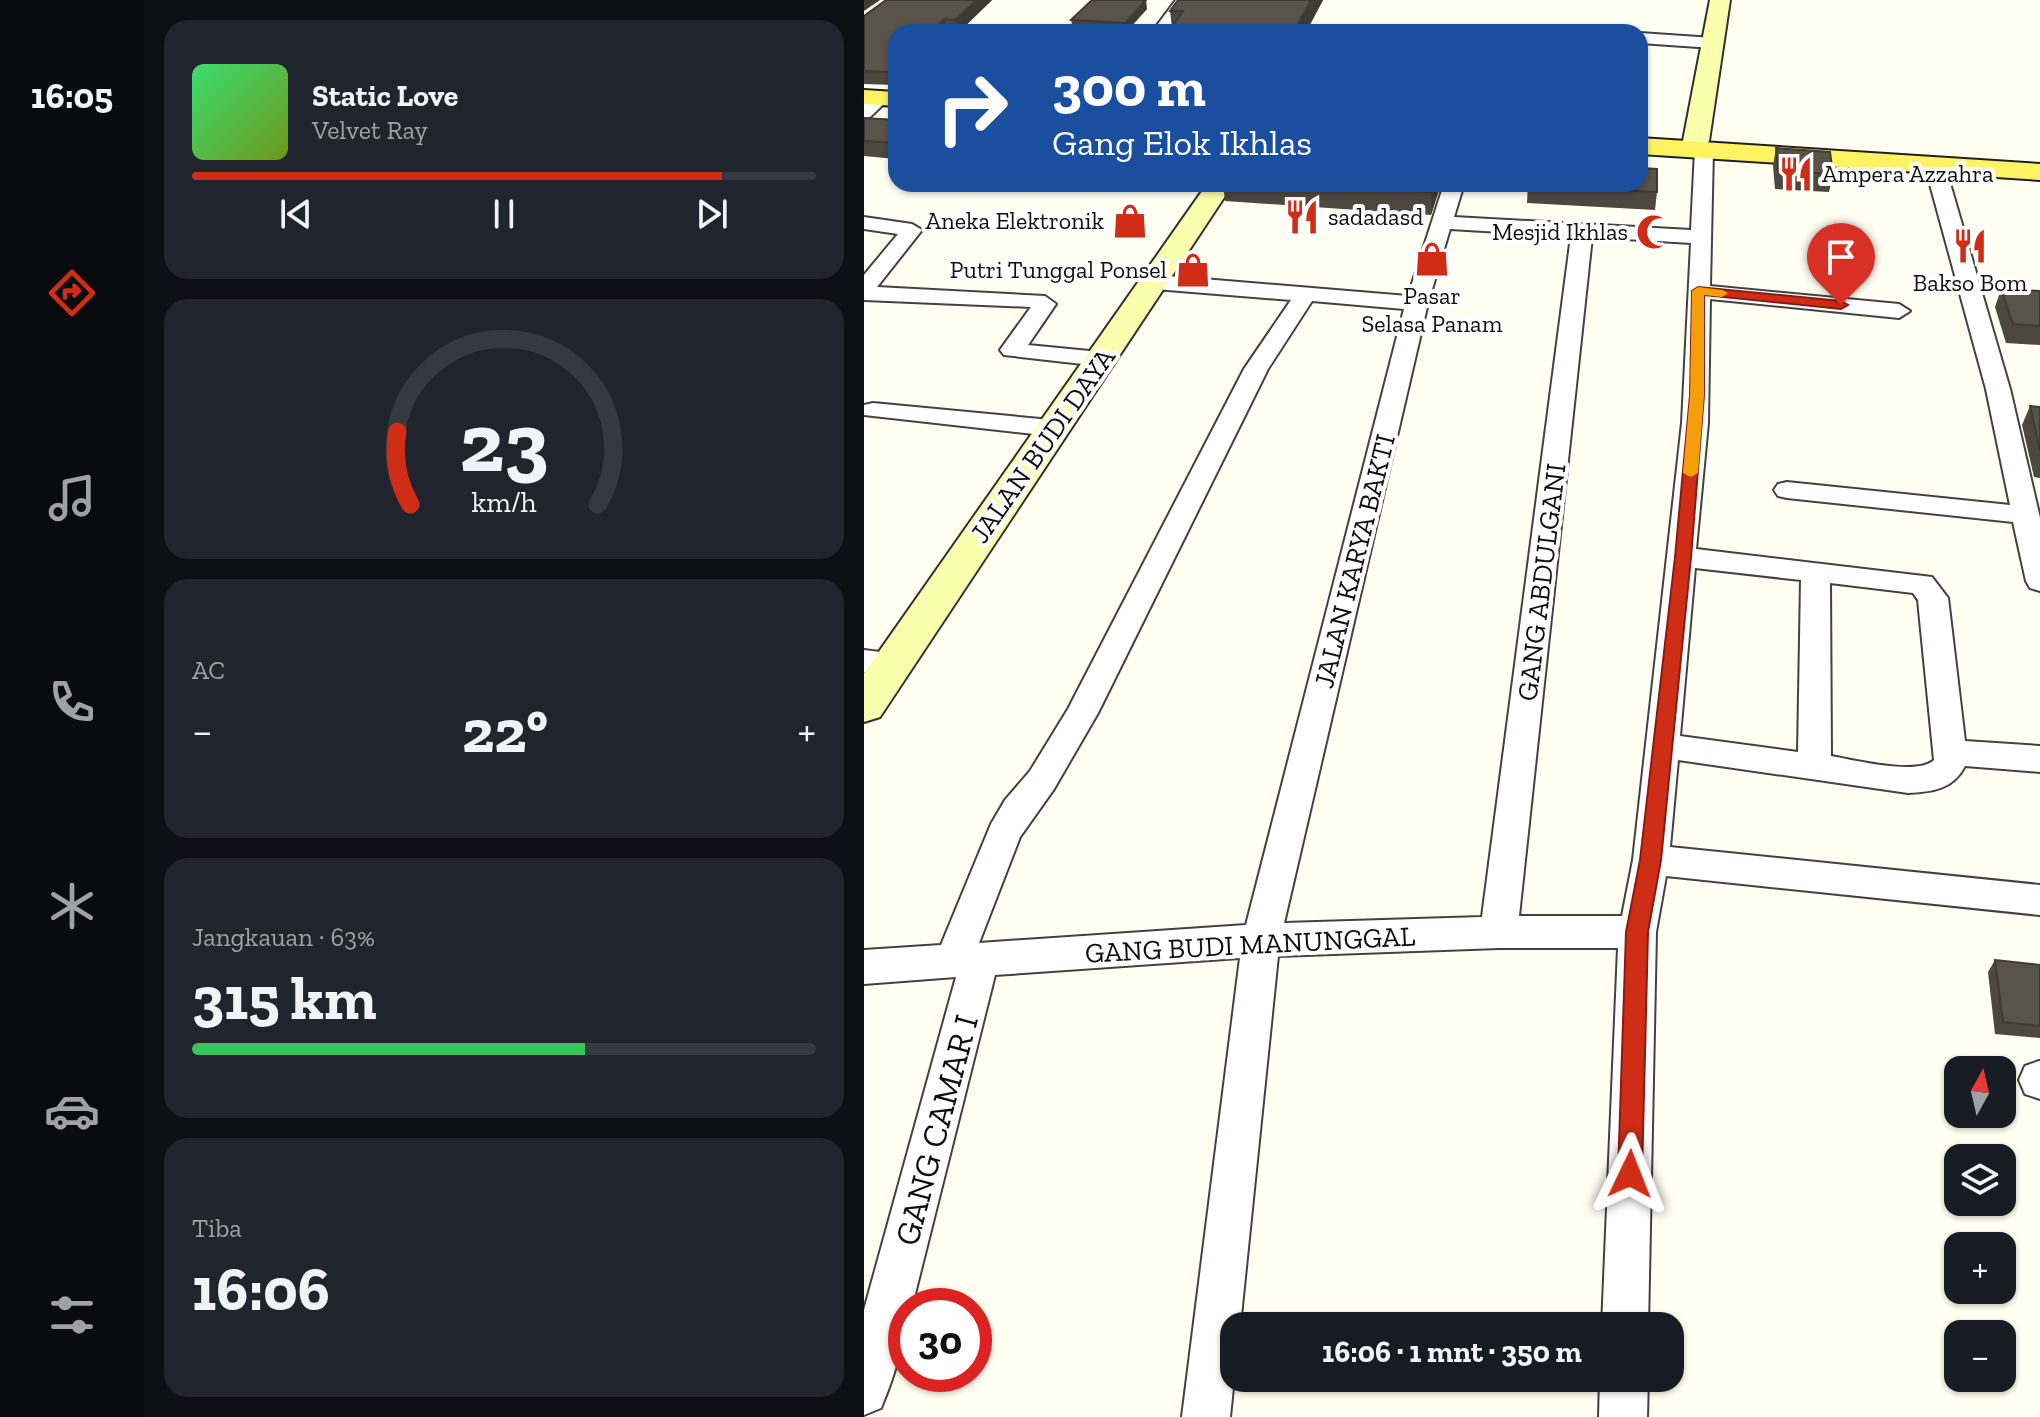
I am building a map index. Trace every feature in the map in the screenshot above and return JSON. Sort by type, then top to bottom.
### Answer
[{"type":"main road","points":[[1648,138],[1700,145],[1888,157],[2040,161]]},
{"type":"main road","points":[[1648,146],[1700,145]]},
{"type":"main road","points":[[1888,157],[1935,166],[2040,172]]},
{"type":"street","points":[[1166,24],[1184,0]]},
{"type":"street","points":[[1625,1312],[1637,932],[1651,860],[1683,557],[1697,395],[1702,237],[1700,145],[1720,0]]},
{"type":"street","points":[[1648,39],[1713,43]]},
{"type":"street","points":[[1935,166],[1998,389],[2040,581]]},
{"type":"street","name":"JALAN BUDI DAYA","points":[[864,706],[878,662],[1051,428],[1215,192]]},
{"type":"street","name":"JALAN KARYA BAKTI","points":[[1206,1417],[1261,940],[1417,303],[1452,192]]},
{"type":"street","points":[[864,223],[912,230],[864,291]]},
{"type":"street","points":[[1444,223],[1702,237]]},
{"type":"street","name":"GANG ABDULGANI","points":[[1499,932],[1582,232]]},
{"type":"street","points":[[1155,282],[1417,303]]},
{"type":"street","points":[[864,291],[1037,301],[1045,304],[1012,350],[1100,359]]},
{"type":"street","points":[[1698,291],[1899,311]]},
{"type":"street","name":"GANG CAMAR I","points":[[864,1391],[902,1262],[966,961],[1003,834],[1017,810],[1042,780],[1082,713],[1256,369],[1273,340],[1288,325],[1305,294]]},
{"type":"street","points":[[873,410],[1051,428]]},
{"type":"street","points":[[1787,490],[2025,515]]},
{"type":"street","points":[[1663,746],[1908,780],[1939,777],[1948,769],[1951,752],[1933,598],[1926,587],[1910,580],[1683,557]]},
{"type":"street","points":[[1814,766],[1816,571]]},
{"type":"street","points":[[1951,752],[2040,759]]},
{"type":"street","points":[[1651,860],[2040,900]]},
{"type":"street","name":"GANG BUDI MANUNGGAL","points":[[864,967],[1261,940],[1499,932],[1637,932]]},
{"type":"street","points":[[1623,1417],[1624,1392]]},
{"type":"building","points":[[886,0],[977,0],[955,20],[944,19],[939,24],[888,24],[888,72],[864,71],[864,16]]},
{"type":"building","points":[[1092,0],[1146,0],[1125,23],[1071,20]]},
{"type":"building","points":[[1178,0],[1311,0],[1298,24],[1174,24],[1183,11],[1170,11]]},
{"type":"building","points":[[864,118],[888,120],[888,142],[864,141]]},
{"type":"building","points":[[1776,148],[1830,152],[1833,174],[1778,171]]},
{"type":"building","points":[[1648,168],[1657,169],[1657,192],[1648,192]]},
{"type":"building","points":[[2001,289],[2040,291],[2040,326],[2013,324]]},
{"type":"building","points":[[2030,406],[2040,407],[2040,450]]},
{"type":"building","points":[[1995,960],[2040,965],[2040,1026],[2003,1022]]},
{"type":"slow traffic","points":[[1691,473],[1697,395],[1698,291],[1722,293]]},
{"type":"place","name":"Ampera Azzahra","points":[[1796,174]]},
{"type":"place","name":"sadadasd","points":[[1302,217]]},
{"type":"place","name":"Aneka Elektronik","points":[[1130,221]]},
{"type":"place","name":"Mesjid Ikhlas","points":[[1654,232]]},
{"type":"place","name":"Bakso Bom","points":[[1970,246]]},
{"type":"place","name":"Pasar Selasa Panam","points":[[1432,259]]},
{"type":"place","name":"Putri Tunggal Ponsel","points":[[1193,270]]},
{"type":"route","points":[[1630,1174],[1637,932],[1651,860],[1683,557],[1697,395],[1698,291],[1841,305]]}]
